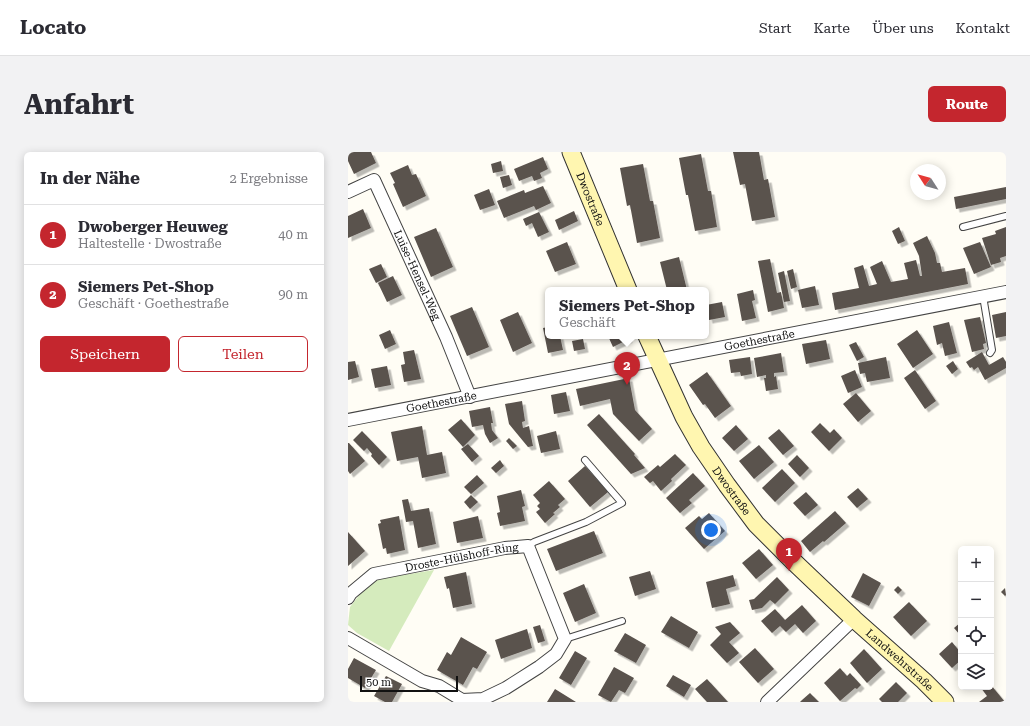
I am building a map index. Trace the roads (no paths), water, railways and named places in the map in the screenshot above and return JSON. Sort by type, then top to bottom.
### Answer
[{"type":"street","name":"Dwostraße","points":[[571,152],[627,287]]},
{"type":"street","name":"Luise-Hensel-Weg","points":[[348,192],[374,180],[446,337],[470,397]]},
{"type":"street","name":"Goethestraße","points":[[348,420],[1006,292]]},
{"type":"street","name":"Dwostraße","points":[[648,339],[684,417],[701,447],[756,524],[854,619]]},
{"type":"street","name":"Droste-Hülshoff-Ring","points":[[348,598],[351,593],[374,574],[505,548],[528,546],[565,639]]},
{"type":"street","points":[[767,702],[854,619]]},
{"type":"street","name":"Landwehrstraße","points":[[854,619],[924,681],[945,702]]},
{"type":"street","points":[[348,638],[422,681],[439,686],[461,701],[482,699],[506,688],[556,654],[565,639]]},
{"type":"lane","points":[[963,227],[1006,216]]},
{"type":"lane","points":[[983,296],[992,344],[992,350],[990,353]]},
{"type":"lane","points":[[528,546],[534,542],[586,522],[622,503],[584,460]]},
{"type":"lane","points":[[565,639],[622,621]]},
{"type":"place","name":"Siemers Pet-Shop","points":[[627,385]]},
{"type":"place","name":"Dwoberger Heuweg","points":[[789,571]]}]
